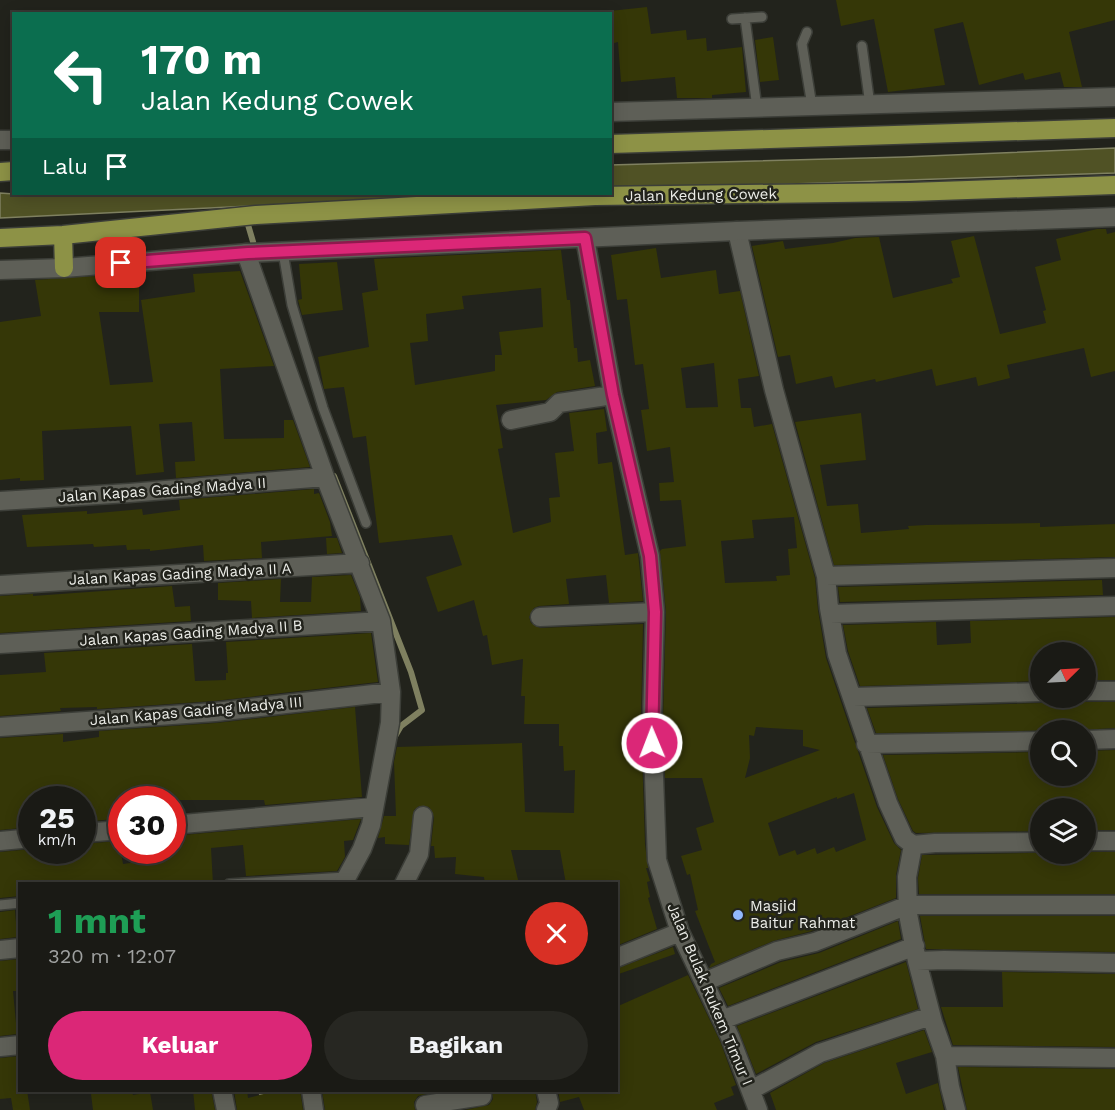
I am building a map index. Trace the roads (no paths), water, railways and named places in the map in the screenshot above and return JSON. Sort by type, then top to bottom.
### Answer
[{"type":"highway","points":[[612,144],[1115,128]]},
{"type":"highway","name":"Jalan Kedung Cowek","points":[[0,238],[63,236],[256,215],[595,196],[910,192],[1115,185]]},
{"type":"highway","points":[[63,236],[64,268]]},
{"type":"street","points":[[612,112],[1115,97]]},
{"type":"street","points":[[0,270],[64,268],[247,253],[1115,217]]},
{"type":"street","points":[[737,231],[774,390],[826,576],[837,654],[853,697],[866,744],[899,829],[904,838],[914,845],[1030,842]]},
{"type":"street","name":"Jalan Bulak Rukem Timur I","points":[[585,238],[613,395],[650,556],[655,612],[652,720],[657,860],[680,932],[722,1020],[758,1110]]},
{"type":"street","points":[[247,253],[325,477],[381,621],[391,692],[390,723],[370,825],[362,849],[345,880]]},
{"type":"street","points":[[511,420],[550,412],[559,403],[613,395]]},
{"type":"street","name":"Jalan Kapas Gading Madya II","points":[[0,501],[129,494],[325,477]]},
{"type":"street","name":"Jalan Kapas Gading Madya II A","points":[[0,585],[360,563]]},
{"type":"street","points":[[826,576],[1115,568]]},
{"type":"street","points":[[830,614],[1115,606]]},
{"type":"street","points":[[540,617],[655,612]]},
{"type":"street","name":"Jalan Kapas Gading Madya II B","points":[[0,644],[381,621]]},
{"type":"street","points":[[1096,691],[1115,691]]},
{"type":"street","name":"Jalan Kapas Gading Madya III","points":[[0,727],[215,712],[391,692]]},
{"type":"street","points":[[853,697],[1030,692]]},
{"type":"street","points":[[1096,740],[1115,739]]},
{"type":"street","points":[[866,744],[1030,741]]},
{"type":"street","points":[[186,824],[373,807]]},
{"type":"street","points":[[405,882],[419,854],[423,816]]},
{"type":"street","points":[[0,841],[18,839]]},
{"type":"street","points":[[1096,841],[1115,841]]},
{"type":"street","points":[[914,845],[907,877],[908,914],[932,1016],[945,1056],[956,1110]]},
{"type":"street","points":[[704,982],[777,951],[814,942],[908,905],[1115,905]]},
{"type":"street","points":[[618,957],[680,932]]},
{"type":"street","points":[[0,950],[18,948]]},
{"type":"street","points":[[722,1020],[916,953],[944,960],[1115,963]]},
{"type":"street","points":[[750,1090],[820,1053],[932,1016]]},
{"type":"street","points":[[0,1047],[18,1045]]},
{"type":"street","points":[[945,1056],[1115,1058]]},
{"type":"street","points":[[222,1092],[226,1110]]},
{"type":"street","points":[[311,1092],[314,1110]]},
{"type":"street","points":[[546,1092],[549,1103],[546,1110]]},
{"type":"street","points":[[424,1102],[482,1096]]},
{"type":"lane","points":[[732,19],[762,17]]},
{"type":"lane","points":[[745,18],[757,108]]},
{"type":"lane","points":[[807,32],[802,44],[812,106]]},
{"type":"lane","points":[[862,46],[870,105]]},
{"type":"lane","points":[[279,252],[292,305],[320,397],[366,523]]},
{"type":"lane","points":[[287,882],[345,880]]},
{"type":"lane","points":[[0,905],[18,903]]},
{"type":"waterway","points":[[246,218],[256,252]]},
{"type":"waterway","points":[[334,476],[411,672],[422,710],[401,726],[394,738]]},
{"type":"waterway","points":[[261,1092],[271,1110]]},
{"type":"place","name":"Masjid Baitur Rahmat","points":[[738,915]]}]
